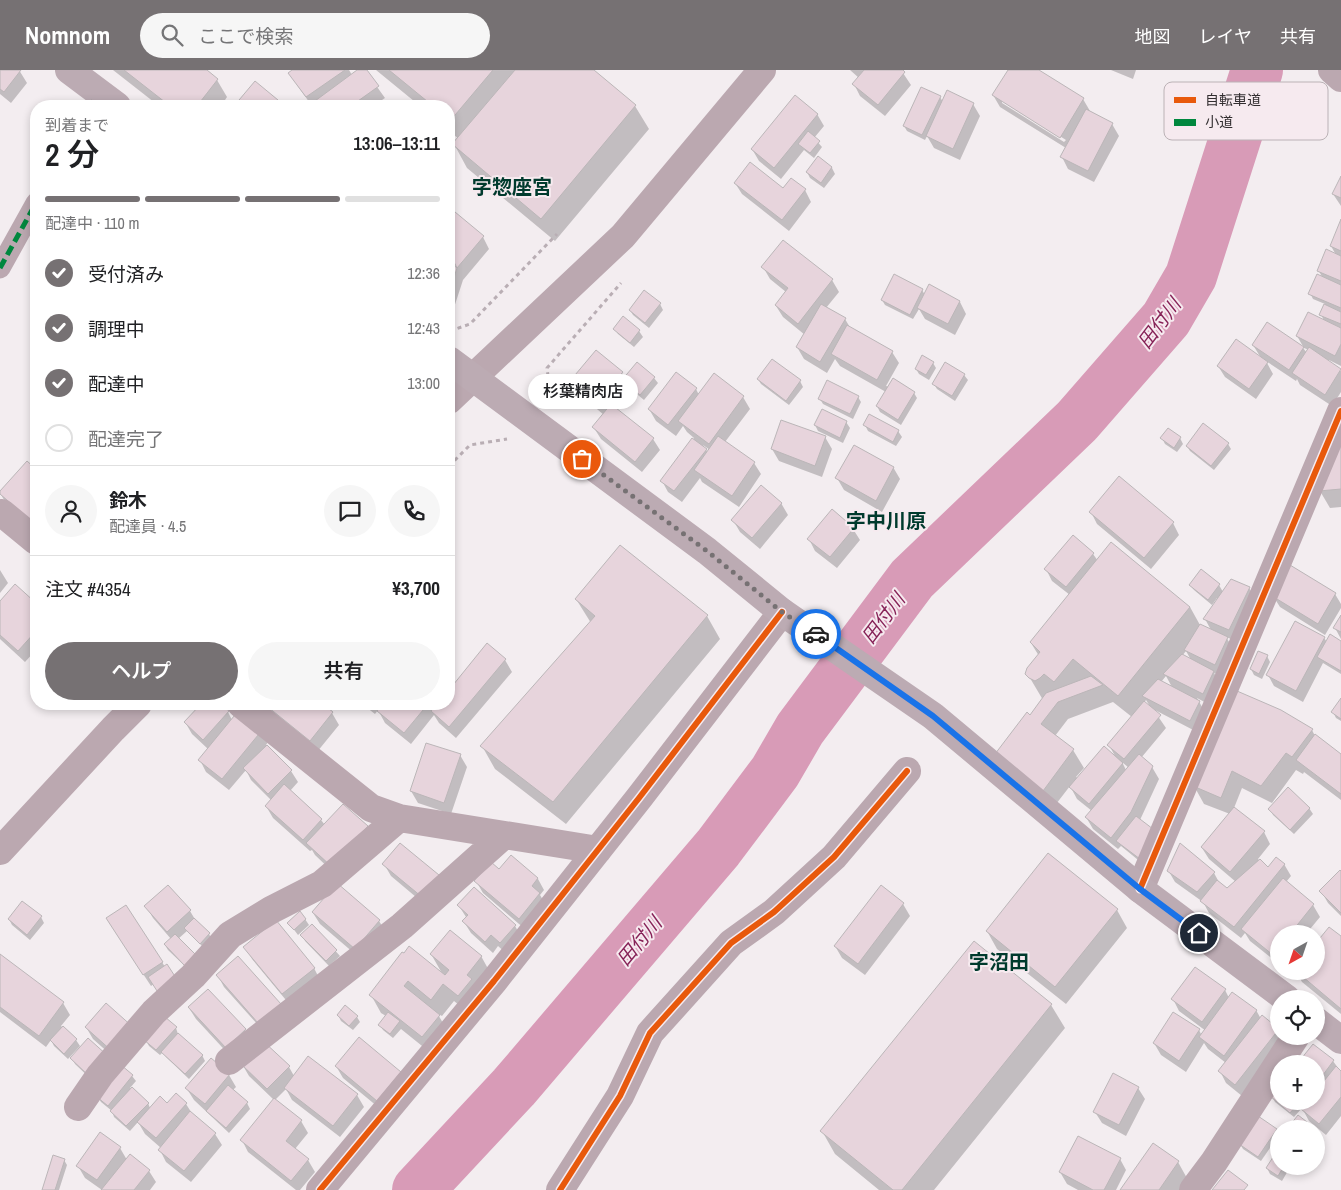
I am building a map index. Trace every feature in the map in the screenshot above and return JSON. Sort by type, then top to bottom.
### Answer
[{"type":"highway","points":[[69,70],[97,100]]},
{"type":"highway","points":[[455,364],[707,551],[782,612],[811,630],[933,716],[1140,889],[1274,990]]},
{"type":"highway","points":[[1325,1028],[1341,1040]]},
{"type":"street","points":[[455,394],[623,236],[762,70]]},
{"type":"street","points":[[1332,70],[1341,78]]},
{"type":"street","points":[[0,268],[30,214]]},
{"type":"street","points":[[1140,889],[1341,412]]},
{"type":"street","points":[[2,513],[30,536]]},
{"type":"street","points":[[320,1190],[494,981],[782,612]]},
{"type":"street","points":[[0,851],[132,710]]},
{"type":"street","points":[[248,710],[371,808],[399,818],[598,850]]},
{"type":"street","points":[[560,1190],[620,1096],[650,1033],[730,943],[774,912],[834,857],[907,771]]},
{"type":"street","points":[[78,1107],[100,1075],[154,1012],[193,976],[230,936],[271,910],[322,884],[399,818]]},
{"type":"street","points":[[229,1061],[402,926],[504,835]]},
{"type":"street","points":[[1193,1190],[1214,1162],[1290,1045]]},
{"type":"path","points":[[455,329],[470,324],[557,234]]},
{"type":"path","points":[[551,401],[548,368],[621,283]]},
{"type":"building","points":[[0,70],[21,70],[4,92],[0,89]]},
{"type":"building","points":[[124,70],[207,70],[218,79],[202,100],[162,100]]},
{"type":"building","points":[[292,70],[345,70],[306,97],[288,73]]},
{"type":"building","points":[[357,70],[367,70],[379,86],[359,100],[316,100]]},
{"type":"building","points":[[389,70],[493,70],[455,115],[455,100],[426,100]]},
{"type":"building","points":[[515,70],[594,70],[636,105],[541,219],[455,147],[455,140]]},
{"type":"building","points":[[864,70],[903,70],[905,72],[878,105],[852,84]]},
{"type":"building","points":[[1008,70],[1039,70],[1084,98],[1060,138],[992,95]]},
{"type":"building","points":[[255,81],[278,100],[239,100]]},
{"type":"building","points":[[921,87],[941,96],[922,135],[903,126]]},
{"type":"building","points":[[947,90],[974,103],[953,149],[926,136]]},
{"type":"building","points":[[795,95],[818,114],[774,168],[751,149]]},
{"type":"building","points":[[1086,109],[1113,123],[1088,171],[1060,157]]},
{"type":"building","points":[[808,131],[820,141],[810,153],[798,144]]},
{"type":"building","points":[[818,156],[832,167],[821,183],[806,172]]},
{"type":"building","points":[[750,162],[783,188],[791,178],[806,189],[782,220],[734,183]]},
{"type":"building","points":[[1341,176],[1341,198],[1332,194]]},
{"type":"building","points":[[455,212],[484,236],[457,268],[455,266]]},
{"type":"building","points":[[1341,219],[1341,251],[1330,246]]},
{"type":"building","points":[[783,240],[833,279],[798,324],[775,305],[788,288],[761,267]]},
{"type":"building","points":[[1326,249],[1341,256],[1341,281],[1317,271]]},
{"type":"building","points":[[894,274],[923,289],[910,315],[881,300]]},
{"type":"building","points":[[1317,274],[1341,285],[1341,308],[1308,294]]},
{"type":"building","points":[[929,284],[960,301],[948,324],[917,308]]},
{"type":"building","points":[[644,290],[661,303],[645,323],[629,310]]},
{"type":"building","points":[[821,304],[846,318],[820,362],[796,347]]},
{"type":"building","points":[[1324,304],[1341,312],[1341,324],[1319,315]]},
{"type":"building","points":[[1308,312],[1341,328],[1341,344],[1335,356],[1296,336]]},
{"type":"building","points":[[623,316],[640,330],[630,343],[613,329]]},
{"type":"building","points":[[1267,322],[1304,347],[1289,370],[1252,345]]},
{"type":"building","points":[[847,325],[893,351],[877,380],[831,354]]},
{"type":"building","points":[[1236,339],[1268,362],[1249,389],[1217,366]]},
{"type":"building","points":[[1309,347],[1341,369],[1325,395],[1292,373]]},
{"type":"building","points":[[596,350],[623,372],[596,403],[570,381]]},
{"type":"building","points":[[922,355],[934,362],[926,375],[915,369]]},
{"type":"building","points":[[772,359],[801,380],[786,401],[757,379]]},
{"type":"building","points":[[637,362],[655,377],[640,395],[622,380]]},
{"type":"building","points":[[945,362],[965,374],[952,396],[932,384]]},
{"type":"building","points":[[676,372],[697,388],[668,425],[648,409]]},
{"type":"building","points":[[714,373],[744,396],[709,444],[678,421]]},
{"type":"building","points":[[893,378],[915,392],[898,420],[876,406]]},
{"type":"building","points":[[827,380],[859,396],[850,414],[818,399]]},
{"type":"building","points":[[611,404],[654,438],[635,462],[592,427]]},
{"type":"building","points":[[822,409],[847,421],[840,438],[814,425]]},
{"type":"building","points":[[869,414],[899,430],[893,442],[863,425]]},
{"type":"building","points":[[781,420],[826,436],[815,466],[771,449]]},
{"type":"building","points":[[1203,423],[1229,443],[1211,466],[1186,446]]},
{"type":"building","points":[[1168,428],[1181,437],[1174,448],[1160,438]]},
{"type":"building","points":[[718,436],[755,462],[732,496],[694,470]]},
{"type":"building","points":[[1341,436],[1341,489],[1319,491]]},
{"type":"building","points":[[692,438],[707,449],[674,491],[660,481]]},
{"type":"building","points":[[854,445],[894,467],[876,501],[835,478]]},
{"type":"building","points":[[27,461],[30,464],[30,520],[0,494],[0,491]]},
{"type":"building","points":[[1119,476],[1174,522],[1144,558],[1089,512]]},
{"type":"building","points":[[761,485],[782,503],[752,538],[731,520]]},
{"type":"building","points":[[832,509],[854,528],[830,557],[807,539]]},
{"type":"building","points":[[1073,535],[1094,553],[1066,587],[1044,569]]},
{"type":"building","points":[[1111,542],[1190,607],[1118,696],[1073,659],[1054,682],[1044,674],[1035,681],[1029,678],[1025,674],[1027,668],[1040,652],[1030,642]]},
{"type":"building","points":[[620,545],[708,615],[553,802],[480,746],[595,616],[575,599]]},
{"type":"building","points":[[1290,565],[1336,593],[1318,624],[1272,596]]},
{"type":"building","points":[[1201,569],[1220,584],[1208,600],[1189,585]]},
{"type":"building","points":[[1231,579],[1250,587],[1229,630],[1203,619]]},
{"type":"building","points":[[15,584],[30,598],[30,638],[18,651],[0,635],[0,601]]},
{"type":"building","points":[[1341,615],[1341,632],[1333,628]]},
{"type":"building","points":[[1295,621],[1325,637],[1296,691],[1266,675]]},
{"type":"building","points":[[1200,624],[1228,637],[1215,665],[1184,650]]},
{"type":"building","points":[[1330,634],[1341,641],[1341,671],[1317,657]]},
{"type":"building","points":[[487,643],[506,659],[449,727],[431,711],[455,710],[455,683]]},
{"type":"building","points":[[1258,651],[1268,655],[1259,674],[1250,669]]},
{"type":"building","points":[[1182,654],[1214,671],[1203,694],[1163,674]]},
{"type":"building","points":[[1091,676],[1103,685],[1058,702],[1041,724],[1074,749],[1043,791],[995,754],[1027,712],[1030,715],[1046,693]]},
{"type":"building","points":[[1158,679],[1200,701],[1190,721],[1142,696]]},
{"type":"building","points":[[1237,691],[1281,710],[1313,729],[1292,757],[1286,753],[1261,786],[1232,771],[1221,798],[1193,786]]},
{"type":"building","points":[[1341,698],[1341,719],[1331,712]]},
{"type":"building","points":[[1144,701],[1161,715],[1124,759],[1107,745]]},
{"type":"building","points":[[195,710],[229,711],[203,740],[184,722]]},
{"type":"building","points":[[239,710],[263,729],[222,779],[198,760]]},
{"type":"building","points":[[272,710],[330,710],[333,712],[310,741]]},
{"type":"building","points":[[378,710],[423,710],[404,733]]},
{"type":"building","points":[[1315,734],[1341,754],[1341,794],[1296,760]]},
{"type":"building","points":[[426,743],[461,754],[444,803],[410,791]]},
{"type":"building","points":[[267,745],[292,770],[268,794],[243,768]]},
{"type":"building","points":[[1104,746],[1123,763],[1089,804],[1069,787]]},
{"type":"building","points":[[1139,754],[1153,766],[1131,812],[1111,838],[1085,817]]},
{"type":"building","points":[[284,784],[322,819],[303,840],[265,806]]},
{"type":"building","points":[[1288,787],[1310,808],[1290,830],[1268,809]]},
{"type":"building","points":[[343,804],[368,826],[331,866],[306,843]]},
{"type":"building","points":[[1234,807],[1265,831],[1230,872],[1201,847]]},
{"type":"building","points":[[1136,816],[1153,829],[1140,859],[1116,841]]},
{"type":"building","points":[[400,843],[439,875],[422,897],[382,864]]},
{"type":"building","points":[[1180,843],[1215,872],[1197,892],[1167,871]]},
{"type":"building","points":[[1048,853],[1118,909],[1055,987],[986,931]]},
{"type":"building","points":[[511,855],[538,878],[532,886],[540,893],[519,919],[474,881],[491,862],[499,869]]},
{"type":"building","points":[[1276,857],[1285,864],[1234,927],[1200,901],[1217,880],[1227,888],[1260,859],[1268,867]]},
{"type":"building","points":[[1341,871],[1341,913],[1319,891]]},
{"type":"building","points":[[1283,878],[1314,904],[1297,925],[1270,925],[1270,953],[1241,929]]},
{"type":"building","points":[[337,883],[380,920],[355,949],[312,912]]},
{"type":"building","points":[[168,885],[191,910],[167,932],[144,906]]},
{"type":"building","points":[[881,885],[904,903],[858,964],[834,946]]},
{"type":"building","points":[[474,887],[516,925],[500,943],[491,935],[485,942],[462,921],[468,915],[457,905]]},
{"type":"building","points":[[22,901],[42,916],[27,935],[8,919]]},
{"type":"building","points":[[126,905],[163,962],[143,975],[106,918]]},
{"type":"building","points":[[300,911],[306,919],[294,930],[287,923]]},
{"type":"building","points":[[194,918],[210,933],[200,944],[184,928]]},
{"type":"building","points":[[276,920],[315,968],[282,994],[243,947]]},
{"type":"building","points":[[312,924],[337,950],[326,961],[300,935]]},
{"type":"building","points":[[1329,927],[1341,936],[1341,1009],[1325,995],[1325,990],[1318,990],[1307,980],[1325,980],[1325,932]]},
{"type":"building","points":[[450,930],[482,956],[467,975],[472,979],[458,996],[443,984],[431,1000],[408,981],[404,986],[440,1015],[422,1037],[369,995],[402,952],[404,953],[409,946],[445,975],[449,970],[430,954]]},
{"type":"building","points":[[175,934],[196,955],[185,966],[164,944]]},
{"type":"building","points":[[974,941],[1052,1004],[902,1190],[893,1190],[820,1131]]},
{"type":"building","points":[[0,954],[64,1002],[39,1036],[0,1007]]},
{"type":"building","points":[[238,956],[281,1004],[258,1023],[216,975]]},
{"type":"building","points":[[167,964],[178,981],[159,994],[148,977]]},
{"type":"building","points":[[1195,967],[1226,989],[1202,1022],[1171,999]]},
{"type":"building","points":[[208,989],[246,1029],[226,1048],[188,1007]]},
{"type":"building","points":[[1232,992],[1257,1010],[1224,1056],[1199,1037]]},
{"type":"building","points":[[106,1003],[134,1028],[113,1052],[85,1027]]},
{"type":"building","points":[[345,1005],[358,1016],[349,1026],[337,1015]]},
{"type":"building","points":[[388,1012],[400,1021],[390,1034],[378,1025]]},
{"type":"building","points":[[1173,1012],[1200,1029],[1179,1061],[1153,1043]]},
{"type":"building","points":[[1262,1015],[1270,1022],[1270,1040],[1235,1085],[1218,1071]]},
{"type":"building","points":[[165,1017],[177,1027],[156,1050],[144,1040]]},
{"type":"building","points":[[63,1026],[77,1039],[64,1054],[50,1040]]},
{"type":"building","points":[[178,1033],[203,1055],[185,1074],[161,1052]]},
{"type":"building","points":[[359,1037],[401,1072],[377,1101],[335,1066]]},
{"type":"building","points":[[88,1038],[108,1056],[89,1076],[70,1058]]},
{"type":"building","points":[[263,1041],[290,1066],[267,1089],[241,1064]]},
{"type":"building","points":[[1314,1045],[1334,1060],[1325,1072],[1325,1055],[1304,1055]]},
{"type":"building","points":[[308,1056],[358,1094],[333,1126],[284,1088]]},
{"type":"building","points":[[211,1058],[230,1074],[205,1104],[185,1088]]},
{"type":"building","points":[[121,1065],[133,1075],[108,1106],[97,1097]]},
{"type":"building","points":[[1336,1066],[1341,1071],[1341,1097],[1322,1120],[1314,1120],[1302,1110],[1325,1110],[1325,1080]]},
{"type":"building","points":[[1113,1073],[1139,1087],[1119,1125],[1093,1112]]},
{"type":"building","points":[[228,1085],[248,1102],[226,1128],[206,1111]]},
{"type":"building","points":[[132,1087],[149,1103],[126,1126],[110,1111]]},
{"type":"building","points":[[176,1093],[187,1103],[156,1138],[137,1122],[160,1096],[167,1103]]},
{"type":"building","points":[[274,1098],[302,1120],[286,1141],[309,1159],[291,1181],[240,1140]]},
{"type":"building","points":[[190,1111],[216,1133],[184,1171],[158,1150]]},
{"type":"building","points":[[1298,1115],[1304,1120],[1294,1120]]},
{"type":"building","points":[[1258,1116],[1270,1124],[1270,1139],[1258,1157],[1239,1144]]},
{"type":"building","points":[[100,1132],[121,1147],[97,1180],[76,1166]]},
{"type":"building","points":[[1078,1136],[1121,1158],[1104,1190],[1093,1190],[1059,1172]]},
{"type":"building","points":[[1153,1143],[1179,1161],[1159,1190],[1120,1190]]},
{"type":"building","points":[[130,1154],[150,1170],[134,1190],[101,1190]]},
{"type":"building","points":[[53,1155],[65,1159],[55,1190],[42,1190]]},
{"type":"building","points":[[1270,1162],[1270,1171],[1266,1168]]},
{"type":"building","points":[[1228,1170],[1248,1185],[1244,1190],[1212,1190]]},
{"type":"waterway","name":"田付川","points":[[1253,82],[1257,70]]},
{"type":"waterway","name":"田付川","points":[[418,1190],[514,1087],[718,848],[775,772],[800,729],[912,579],[1077,421],[1166,319],[1191,276],[1235,140]]},
{"type":"marked path","points":[[0,268],[30,214]]},
{"type":"cycle path","points":[[1140,889],[1341,411]]},
{"type":"cycle path","points":[[320,1190],[494,981],[639,798],[782,612]]},
{"type":"cycle path","points":[[560,1190],[620,1096],[650,1033],[731,943],[774,912],[834,857],[907,771]]},
{"type":"way so far","points":[[582,459],[707,551],[782,612],[816,634]]},
{"type":"place","name":"杉葉精肉店","points":[[582,459]]},
{"type":"district","name":"字惣座宮","points":[[512,187]]},
{"type":"district","name":"字中川原","points":[[886,521]]},
{"type":"district","name":"字沼田","points":[[999,962]]},
{"type":"route","points":[[816,634],[933,716],[1140,889],[1199,933]]}]
